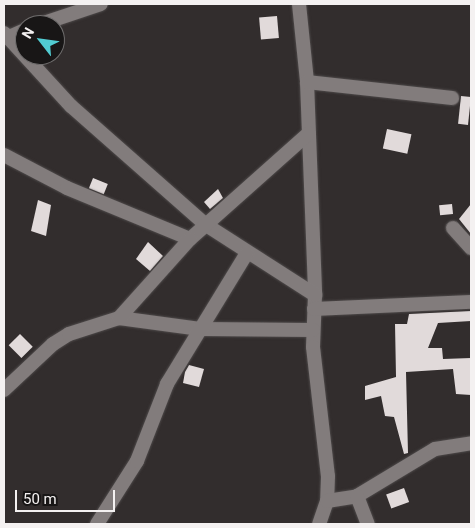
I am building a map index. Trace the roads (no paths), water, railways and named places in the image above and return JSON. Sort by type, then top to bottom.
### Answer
[{"type":"street","points":[[65,16],[101,4]]},
{"type":"street","points":[[299,4],[307,82],[314,302],[313,330],[328,476],[327,501],[319,524]]},
{"type":"street","points":[[5,35],[72,106],[206,225],[314,302],[471,302]]},
{"type":"street","points":[[307,82],[452,98]]},
{"type":"street","points":[[119,318],[190,238],[309,133]]},
{"type":"street","points":[[4,155],[67,188],[190,238]]},
{"type":"street","points":[[453,228],[471,248]]},
{"type":"street","points":[[97,524],[137,460],[168,384],[247,253]]},
{"type":"street","points":[[4,390],[53,344],[69,334],[119,318],[200,329],[313,330]]},
{"type":"street","points":[[327,501],[357,496],[436,449],[471,443]]},
{"type":"street","points":[[357,496],[368,524]]}]
